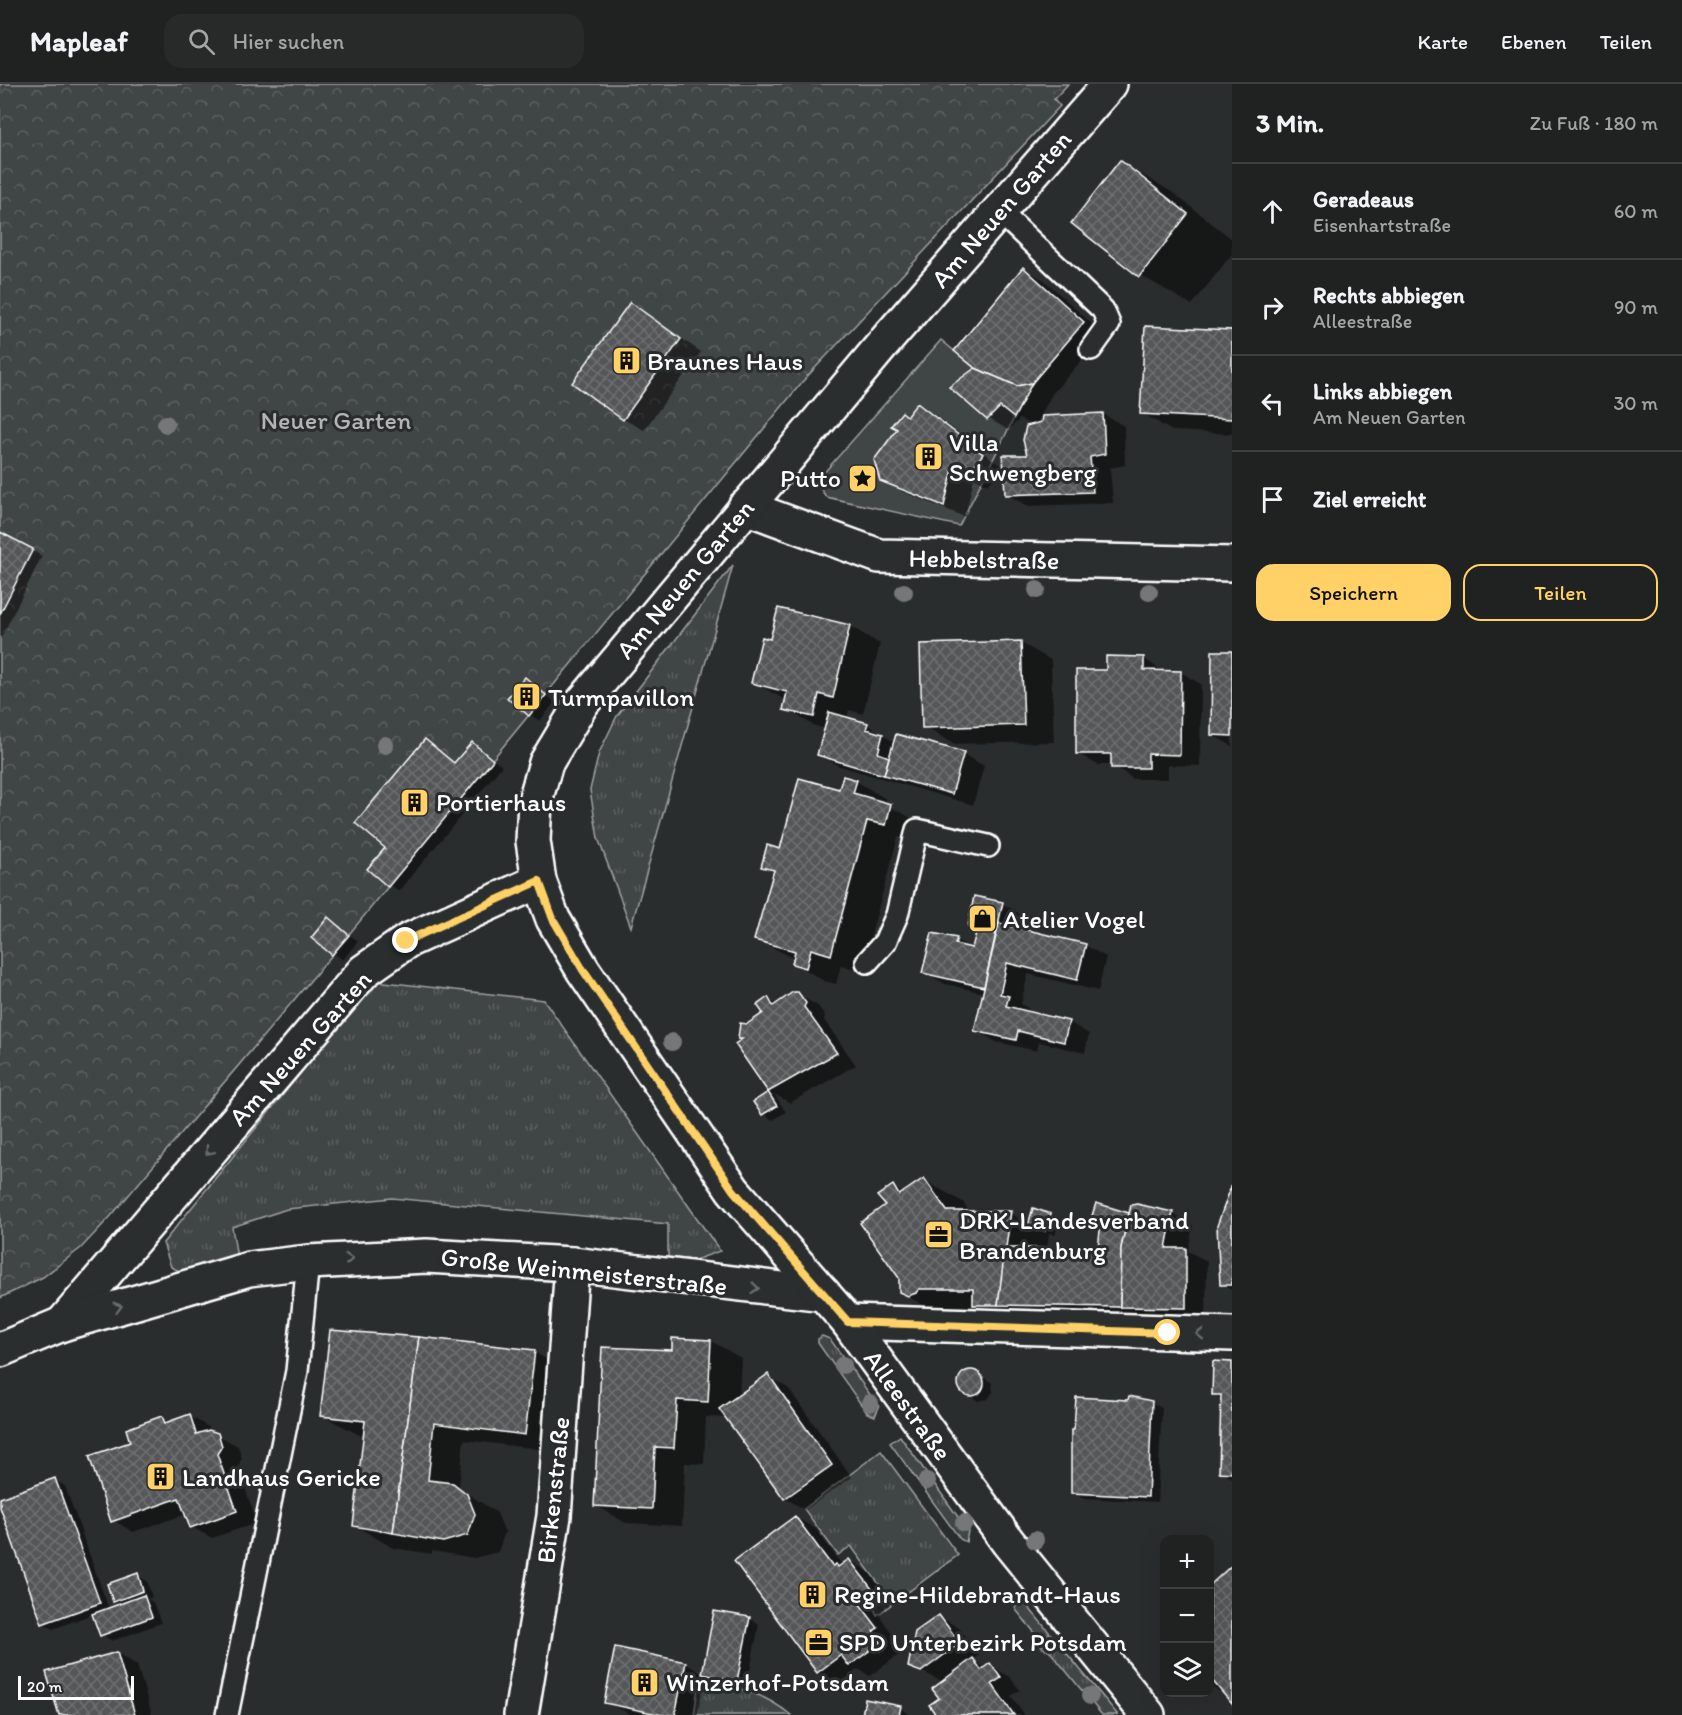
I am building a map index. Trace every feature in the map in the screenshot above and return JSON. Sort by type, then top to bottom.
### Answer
[{"type":"street","name":"Am Neuen Garten","points":[[62,1324],[364,970],[406,941],[539,881],[533,841],[535,801],[546,763],[582,704],[745,507],[1110,84]]},
{"type":"street","name":"Hebbelstraße","points":[[745,507],[879,556],[1232,564]]},
{"type":"street","name":"Alleestraße","points":[[539,881],[553,919],[682,1117],[733,1190],[848,1322],[1002,1533],[1148,1715]]},
{"type":"street","name":"Große Weinmeisterstraße","points":[[0,1350],[62,1324],[249,1269],[308,1262],[426,1256],[572,1264],[824,1294]]},
{"type":"street","name":"Birkenstraße","points":[[521,1715],[554,1516],[572,1264]]},
{"type":"street","points":[[848,1322],[1232,1334]]},
{"type":"lane","points":[[999,212],[1103,310],[1109,324],[1091,349]]},
{"type":"lane","points":[[867,962],[885,942],[897,915],[917,830],[988,846]]},
{"type":"lane","points":[[227,1715],[297,1371],[308,1262]]},
{"type":"green space","name":"Neuer Garten","points":[[0,84],[1068,84],[1054,99],[1060,106],[803,381],[332,955],[111,1216],[81,1248],[43,1277],[0,1298]]},
{"type":"green space","points":[[941,340],[975,368],[1032,383],[959,526],[826,497],[819,486],[821,476]]},
{"type":"green space","points":[[733,565],[631,927],[598,838],[590,790],[599,753],[617,716]]},
{"type":"green space","points":[[375,981],[544,1000],[720,1251],[695,1260],[668,1257],[668,1224],[392,1198],[287,1209],[232,1227],[237,1258],[186,1274],[171,1267],[163,1243]]},
{"type":"green space","points":[[822,1336],[830,1339],[879,1407],[875,1416],[867,1413],[818,1343],[818,1339]]},
{"type":"green space","points":[[900,1436],[968,1531],[966,1542],[960,1539],[890,1443]]},
{"type":"green space","points":[[881,1451],[958,1555],[877,1615],[873,1606],[874,1598],[884,1591],[851,1546],[838,1555],[804,1509]]},
{"type":"green space","points":[[1019,1602],[1024,1602],[1118,1715],[1102,1715],[1017,1611],[1015,1607]]},
{"type":"green space","points":[[699,1681],[748,1691],[769,1700],[791,1715],[694,1715]]},
{"type":"building","points":[[1120,160],[1188,214],[1139,277],[1071,223]]},
{"type":"building","points":[[1023,267],[1084,322],[1032,383],[1017,386],[975,368],[954,351]]},
{"type":"building","name":"Braunes Haus","points":[[630,302],[681,339],[623,420],[572,383]]},
{"type":"building","points":[[1145,326],[1232,330],[1232,419],[1140,414]]},
{"type":"building","points":[[975,368],[1017,386],[1032,383],[1014,418],[1000,407],[987,420],[949,387]]},
{"type":"building","name":"Villa Schwengberg","points":[[917,403],[983,454],[967,475],[954,465],[944,506],[880,481],[874,460],[897,429],[891,426],[902,412],[907,416]]},
{"type":"building","points":[[1103,413],[1105,454],[1090,457],[1093,492],[1005,495],[1003,455],[1027,455],[1023,440],[1026,426],[1041,422],[1042,416]]},
{"type":"building","points":[[0,532],[33,549],[0,614]]},
{"type":"building","points":[[778,608],[850,625],[833,698],[819,694],[814,717],[783,710],[787,692],[751,683],[762,637],[770,639]]},
{"type":"building","points":[[1021,641],[1024,725],[922,728],[920,644]]},
{"type":"building","points":[[1212,651],[1232,651],[1232,736],[1211,735]]},
{"type":"building","points":[[1106,656],[1144,657],[1144,670],[1181,671],[1180,755],[1148,754],[1148,768],[1111,768],[1111,754],[1076,754],[1076,670],[1106,670]]},
{"type":"building","name":"Turmpavillon","points":[[525,677],[546,695],[529,716],[507,698]]},
{"type":"building","points":[[829,712],[868,723],[866,729],[883,734],[878,753],[889,757],[884,775],[817,755]]},
{"type":"building","points":[[896,734],[964,752],[952,794],[884,775]]},
{"type":"building","name":"Portierhaus","points":[[425,739],[454,763],[472,742],[493,760],[388,887],[367,869],[385,848],[355,823]]},
{"type":"building","points":[[843,776],[857,780],[853,793],[891,804],[886,825],[867,821],[831,955],[811,949],[806,968],[792,964],[795,951],[754,940],[774,870],[761,867],[767,845],[780,849],[799,778],[839,789]]},
{"type":"building","points":[[974,896],[1003,902],[984,987],[922,973],[932,933],[957,938],[955,944],[972,948],[977,929],[968,927]]},
{"type":"building","points":[[328,917],[349,935],[332,955],[311,938]]},
{"type":"building","points":[[999,923],[1086,944],[1077,980],[1007,963],[1000,994],[1009,996],[1006,1006],[1069,1021],[1064,1042],[1018,1031],[1016,1040],[974,1031]]},
{"type":"building","points":[[793,992],[798,992],[806,1003],[804,1007],[837,1053],[768,1092],[735,1044],[742,1039],[738,1039],[740,1023],[747,1024],[763,1013],[757,1005],[768,997],[773,1006]]},
{"type":"building","points":[[768,1092],[777,1106],[762,1115],[753,1102]]},
{"type":"building","name":"DRK-Landesverband Brandenburg","points":[[924,1178],[947,1211],[1011,1211],[998,1305],[973,1305],[973,1289],[919,1289],[908,1296],[899,1292],[899,1278],[860,1223],[885,1205],[877,1196],[893,1185],[899,1195]]},
{"type":"building","points":[[1232,1184],[1232,1285],[1220,1285],[1217,1226]]},
{"type":"building","points":[[1096,1203],[1129,1213],[1121,1248],[1120,1307],[998,1305],[1005,1248],[1098,1248],[1101,1222],[1091,1219]]},
{"type":"building","points":[[1137,1204],[1173,1212],[1166,1248],[1186,1248],[1186,1308],[1120,1307],[1121,1248],[1131,1205]]},
{"type":"building","points":[[1033,1208],[1051,1214],[1045,1231],[1028,1225]]},
{"type":"building","points":[[330,1330],[419,1337],[393,1533],[353,1526],[365,1421],[320,1416]]},
{"type":"building","points":[[419,1337],[535,1350],[525,1435],[434,1423],[428,1480],[453,1483],[467,1494],[475,1514],[468,1535],[443,1542],[393,1533]]},
{"type":"building","points":[[672,1338],[711,1340],[708,1402],[677,1400],[674,1448],[655,1447],[652,1509],[594,1506],[602,1347],[672,1350]]},
{"type":"building","points":[[1213,1361],[1232,1362],[1232,1473],[1219,1472],[1221,1395],[1212,1395]]},
{"type":"building","points":[[971,1370],[980,1374],[984,1383],[980,1392],[971,1396],[962,1392],[958,1383],[962,1374]]},
{"type":"building","points":[[768,1374],[832,1465],[784,1499],[719,1409]]},
{"type":"building","points":[[1129,1396],[1152,1401],[1148,1497],[1071,1493],[1071,1430],[1074,1430],[1076,1397],[1128,1400]]},
{"type":"building","name":"Landhaus Gericke","points":[[190,1414],[196,1434],[209,1430],[218,1433],[222,1446],[217,1454],[237,1511],[190,1528],[179,1498],[111,1522],[89,1456],[130,1442],[126,1429],[162,1416],[165,1423]]},
{"type":"building","points":[[55,1478],[100,1603],[42,1624],[0,1507],[0,1498]]},
{"type":"building","name":"Regine-Hildebrandt-Haus","points":[[795,1516],[832,1566],[836,1564],[838,1567],[849,1559],[872,1589],[859,1603],[878,1628],[873,1631],[881,1642],[849,1666],[841,1655],[817,1673],[734,1561]]},
{"type":"building","points":[[1232,1565],[1232,1704],[1214,1683],[1214,1581]]},
{"type":"building","points":[[138,1573],[143,1591],[113,1602],[107,1584]]},
{"type":"building","points":[[144,1595],[152,1617],[100,1636],[92,1614]]},
{"type":"building","points":[[714,1611],[750,1617],[737,1681],[702,1674]]},
{"type":"building","points":[[939,1615],[960,1643],[921,1672],[908,1667],[915,1632]]},
{"type":"building","name":"Winzerhof-Potsdam","points":[[615,1647],[686,1662],[675,1715],[662,1715],[604,1703]]},
{"type":"building","points":[[117,1652],[135,1715],[59,1715],[46,1672]]},
{"type":"building","points":[[973,1658],[981,1670],[990,1663],[1001,1678],[992,1684],[1014,1715],[936,1715],[929,1705],[939,1698],[932,1689]]},
{"type":"building","points":[[865,1699],[901,1706],[899,1715],[862,1715]]},
{"type":"place","name":"Braunes Haus","points":[[626,361]]},
{"type":"place","name":"Villa Schwengberg","points":[[928,457]]},
{"type":"place","name":"Putto","points":[[862,478]]},
{"type":"place","name":"Turmpavillon","points":[[527,697]]},
{"type":"place","name":"Portierhaus","points":[[415,802]]},
{"type":"place","name":"Atelier Vogel","points":[[982,919]]},
{"type":"place","name":"DRK-Landesverband Brandenburg","points":[[938,1235]]},
{"type":"place","name":"Landhaus Gericke","points":[[161,1477]]},
{"type":"place","name":"Regine-Hildebrandt-Haus","points":[[813,1594]]},
{"type":"place","name":"SPD Unterbezirk Potsdam","points":[[818,1642]]},
{"type":"place","name":"Winzerhof-Potsdam","points":[[645,1682]]},
{"type":"route","points":[[406,941],[539,881],[553,919],[583,970],[733,1190],[848,1322],[1168,1333]]}]
